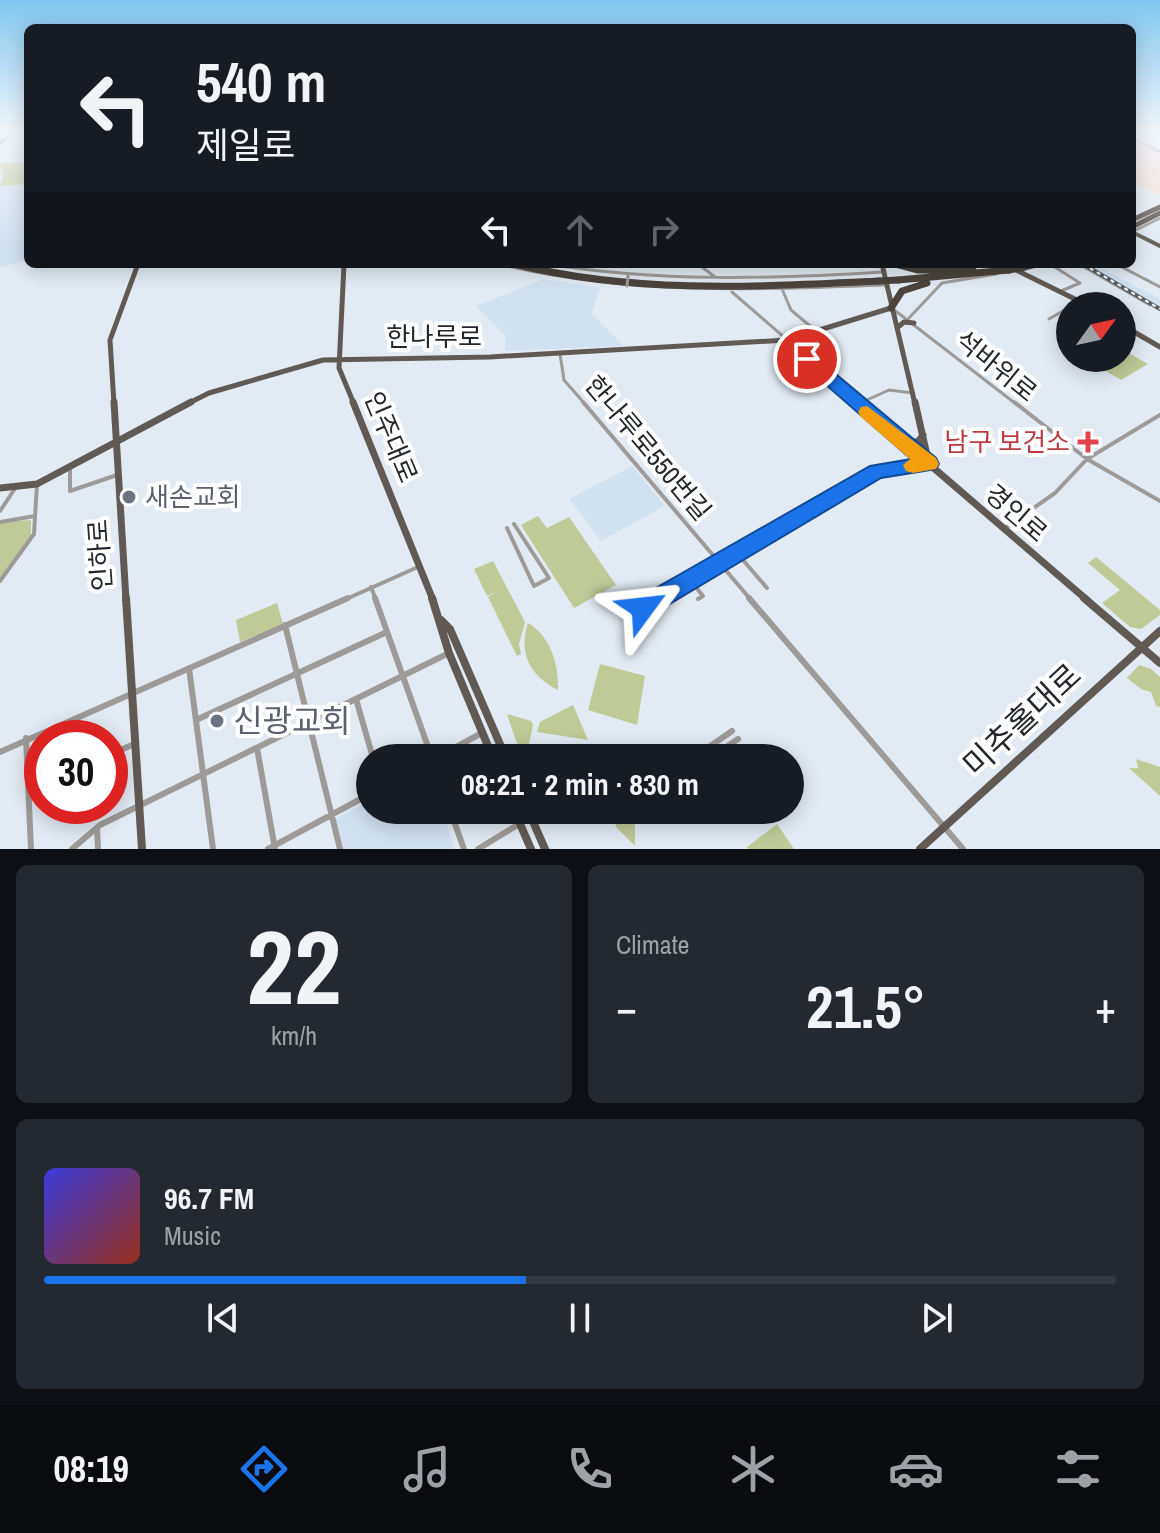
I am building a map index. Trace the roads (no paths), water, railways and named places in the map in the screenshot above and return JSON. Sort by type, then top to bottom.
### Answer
[{"type":"highway","points":[[1136,219],[1160,213]]},
{"type":"highway","points":[[1136,228],[1160,213]]},
{"type":"highway","points":[[533,268],[587,279],[664,286],[727,287],[897,278],[980,269]]},
{"type":"highway","points":[[550,268],[618,280],[663,283],[882,279]]},
{"type":"highway","points":[[911,268],[980,269]]},
{"type":"highway","points":[[891,308],[895,297],[909,287],[980,269]]},
{"type":"main road","points":[[1136,232],[1160,246]]},
{"type":"main road","name":"인하로","points":[[137,268],[110,340],[130,695],[143,804],[142,849]]},
{"type":"main road","name":"인주대로","points":[[344,268],[337,358],[339,368],[420,566],[441,620],[449,653],[487,744]]},
{"type":"main road","points":[[882,268],[882,279],[897,328],[929,464]]},
{"type":"main road","points":[[1013,268],[1061,291]]},
{"type":"main road","points":[[861,317],[883,306],[888,295]]},
{"type":"main road","name":"한나루로","points":[[0,488],[37,484],[209,393],[337,358],[560,354],[787,340],[891,308]]},
{"type":"main road","points":[[897,328],[911,321]]},
{"type":"main road","points":[[1136,333],[1160,347]]},
{"type":"main road","points":[[901,441],[918,442],[923,435]]},
{"type":"main road","name":"경인로","points":[[929,464],[1160,663]]},
{"type":"main road","name":"인주대로","points":[[441,620],[450,629],[500,744]]},
{"type":"main road","name":"미추홀대로","points":[[920,849],[1079,701],[1160,631]]},
{"type":"main road","points":[[520,824],[531,849]]},
{"type":"main road","points":[[534,824],[545,849]]},
{"type":"street","points":[[517,268],[576,281],[627,287],[732,291],[882,279]]},
{"type":"street","points":[[570,268],[616,276],[882,279]]},
{"type":"street","points":[[703,268],[717,278]]},
{"type":"street","points":[[911,321],[942,283],[1007,268]]},
{"type":"street","points":[[1058,268],[1080,283],[1061,291]]},
{"type":"street","points":[[1086,268],[1150,305]]},
{"type":"street","points":[[1124,268],[1160,287]]},
{"type":"street","points":[[627,287],[629,276]]},
{"type":"street","points":[[782,289],[791,310],[816,331]]},
{"type":"street","points":[[732,291],[929,464]]},
{"type":"street","name":"석바위로","points":[[891,308],[1087,459],[1160,501]]},
{"type":"street","points":[[1049,319],[1056,315]]},
{"type":"street","name":"한나루로550번길","points":[[560,354],[564,380],[963,849]]},
{"type":"street","points":[[858,404],[889,390],[913,393]]},
{"type":"street","points":[[1004,529],[1055,493],[1087,459],[1160,415]]},
{"type":"street","points":[[643,608],[877,471],[929,464]]},
{"type":"street","points":[[70,466],[70,491],[117,475]]},
{"type":"street","points":[[0,581],[34,534],[37,484]]},
{"type":"street","points":[[0,511],[16,487]]},
{"type":"street","points":[[0,522],[35,516]]},
{"type":"street","points":[[507,528],[534,586],[549,578],[514,524]]},
{"type":"street","points":[[737,553],[767,588]]},
{"type":"street","points":[[70,720],[420,566]]},
{"type":"street","points":[[690,580],[703,596],[698,599]]},
{"type":"street","points":[[371,587],[429,744]]},
{"type":"street","points":[[285,625],[340,849]]},
{"type":"street","points":[[196,720],[387,632]]},
{"type":"street","points":[[72,849],[97,828],[128,811],[449,653]]},
{"type":"street","points":[[189,668],[213,849]]},
{"type":"street","points":[[356,699],[369,744]]},
{"type":"street","points":[[713,744],[732,731]]},
{"type":"street","points":[[461,744],[483,733]]},
{"type":"street","points":[[0,752],[24,739]]},
{"type":"street","points":[[731,744],[738,739]]},
{"type":"street","points":[[128,747],[134,744]]},
{"type":"street","points":[[257,748],[273,848],[356,802]]},
{"type":"street","points":[[30,824],[31,849]]},
{"type":"street","points":[[455,824],[464,849]]},
{"type":"street","points":[[478,849],[520,824]]},
{"type":"street","points":[[97,828],[98,849]]},
{"type":"railway","points":[[1090,268],[1160,309]]},
{"type":"place","name":"남구 보건소","points":[[1088,442]]},
{"type":"place","name":"새손교회","points":[[129,497]]},
{"type":"place","name":"신광교회","points":[[217,721]]}]
